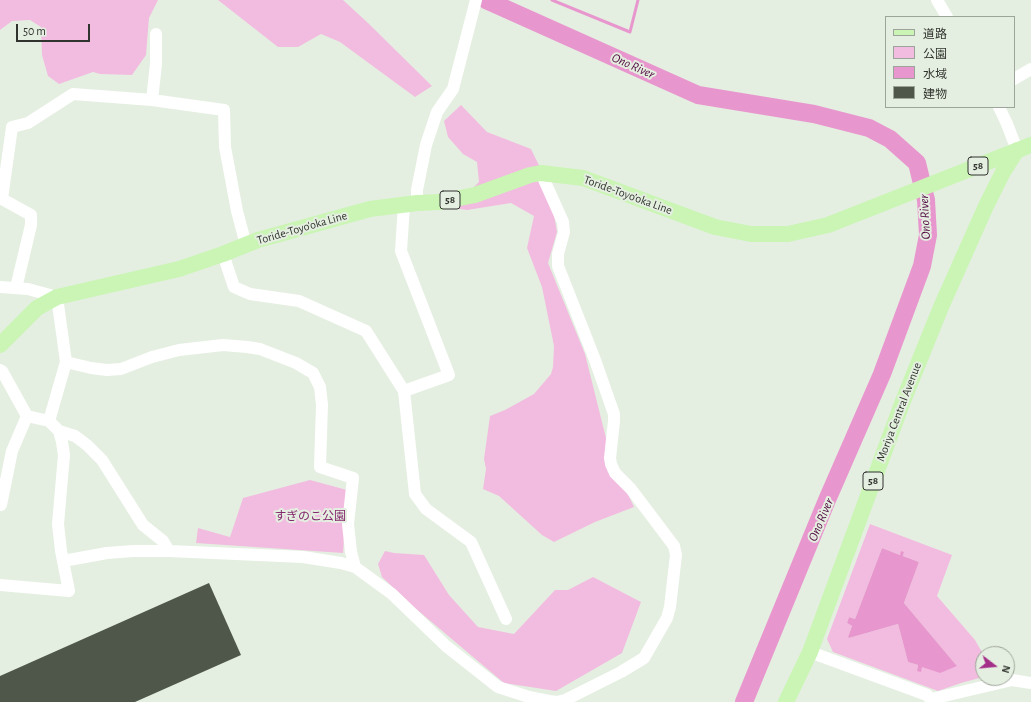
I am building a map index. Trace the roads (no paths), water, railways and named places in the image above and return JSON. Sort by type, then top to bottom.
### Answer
[{"type":"main road","name":"Toride-Toyo'oka Line","points":[[0,344],[37,308],[58,297],[179,268],[224,254],[258,240],[370,209],[440,202],[475,195],[530,175],[541,173],[583,178],[715,227],[751,234],[788,234],[828,225],[1024,148]]},
{"type":"main road","name":"Moriya Central Avenue","points":[[786,702],[810,652],[903,401],[941,307],[986,206],[1003,172],[1024,148]]},
{"type":"street","points":[[404,391],[449,375],[401,251],[410,204],[417,190],[426,145],[437,112],[453,89],[476,0]]},
{"type":"street","points":[[936,0],[946,16]]},
{"type":"street","points":[[152,100],[156,64],[156,34]]},
{"type":"street","points":[[1015,78],[1031,69]]},
{"type":"street","points":[[16,288],[31,225],[31,215],[2,199],[6,126],[28,123],[73,94],[152,100],[224,110],[225,147],[237,211],[246,245]]},
{"type":"street","points":[[999,108],[1007,124],[1024,148]]},
{"type":"street","points":[[63,561],[107,553],[169,551],[303,557],[341,563],[355,567],[392,594],[446,646],[498,687],[529,697],[548,701],[557,702],[565,700],[621,672],[644,658],[667,618],[670,607],[676,555],[674,546],[631,489],[615,473],[611,464],[610,458],[614,414],[595,360],[558,266],[558,254],[564,232],[562,222],[541,173]]},
{"type":"street","points":[[224,254],[234,287],[250,294],[299,301],[366,331],[404,391],[415,494],[426,509],[471,542],[506,619]]},
{"type":"street","points":[[0,287],[28,290],[58,297],[66,362],[49,421]]},
{"type":"street","points":[[66,362],[91,368],[107,370],[121,369],[179,350],[222,345],[260,349],[296,363],[313,374],[320,387],[322,405],[320,467],[354,478],[348,524],[351,552],[355,567]]},
{"type":"street","points":[[0,370],[27,416],[49,421],[59,431],[75,436],[88,445],[102,460],[143,525],[163,541],[169,551]]},
{"type":"street","points":[[1,505],[12,451],[27,416]]},
{"type":"street","points":[[0,585],[69,591],[58,524],[64,455],[59,431]]},
{"type":"street","points":[[810,652],[905,686],[927,695],[932,701],[1012,680],[1031,683]]},
{"type":"water","points":[[882,548],[900,555],[901,551],[904,552],[903,556],[919,562],[904,603],[957,666],[940,673],[922,667],[921,672],[917,671],[918,665],[908,662],[898,624],[849,638],[848,637],[852,626],[847,623],[849,617],[855,619]]},
{"type":"waterway","name":"Ono River","points":[[486,0],[698,95],[814,114],[869,128],[890,139],[917,163],[926,200],[928,235],[922,266],[882,374],[827,500],[744,702]]},
{"type":"waterway","points":[[552,0],[630,32],[638,0]]},
{"type":"park label","name":"すぎのこ公園","points":[[310,516]]}]
